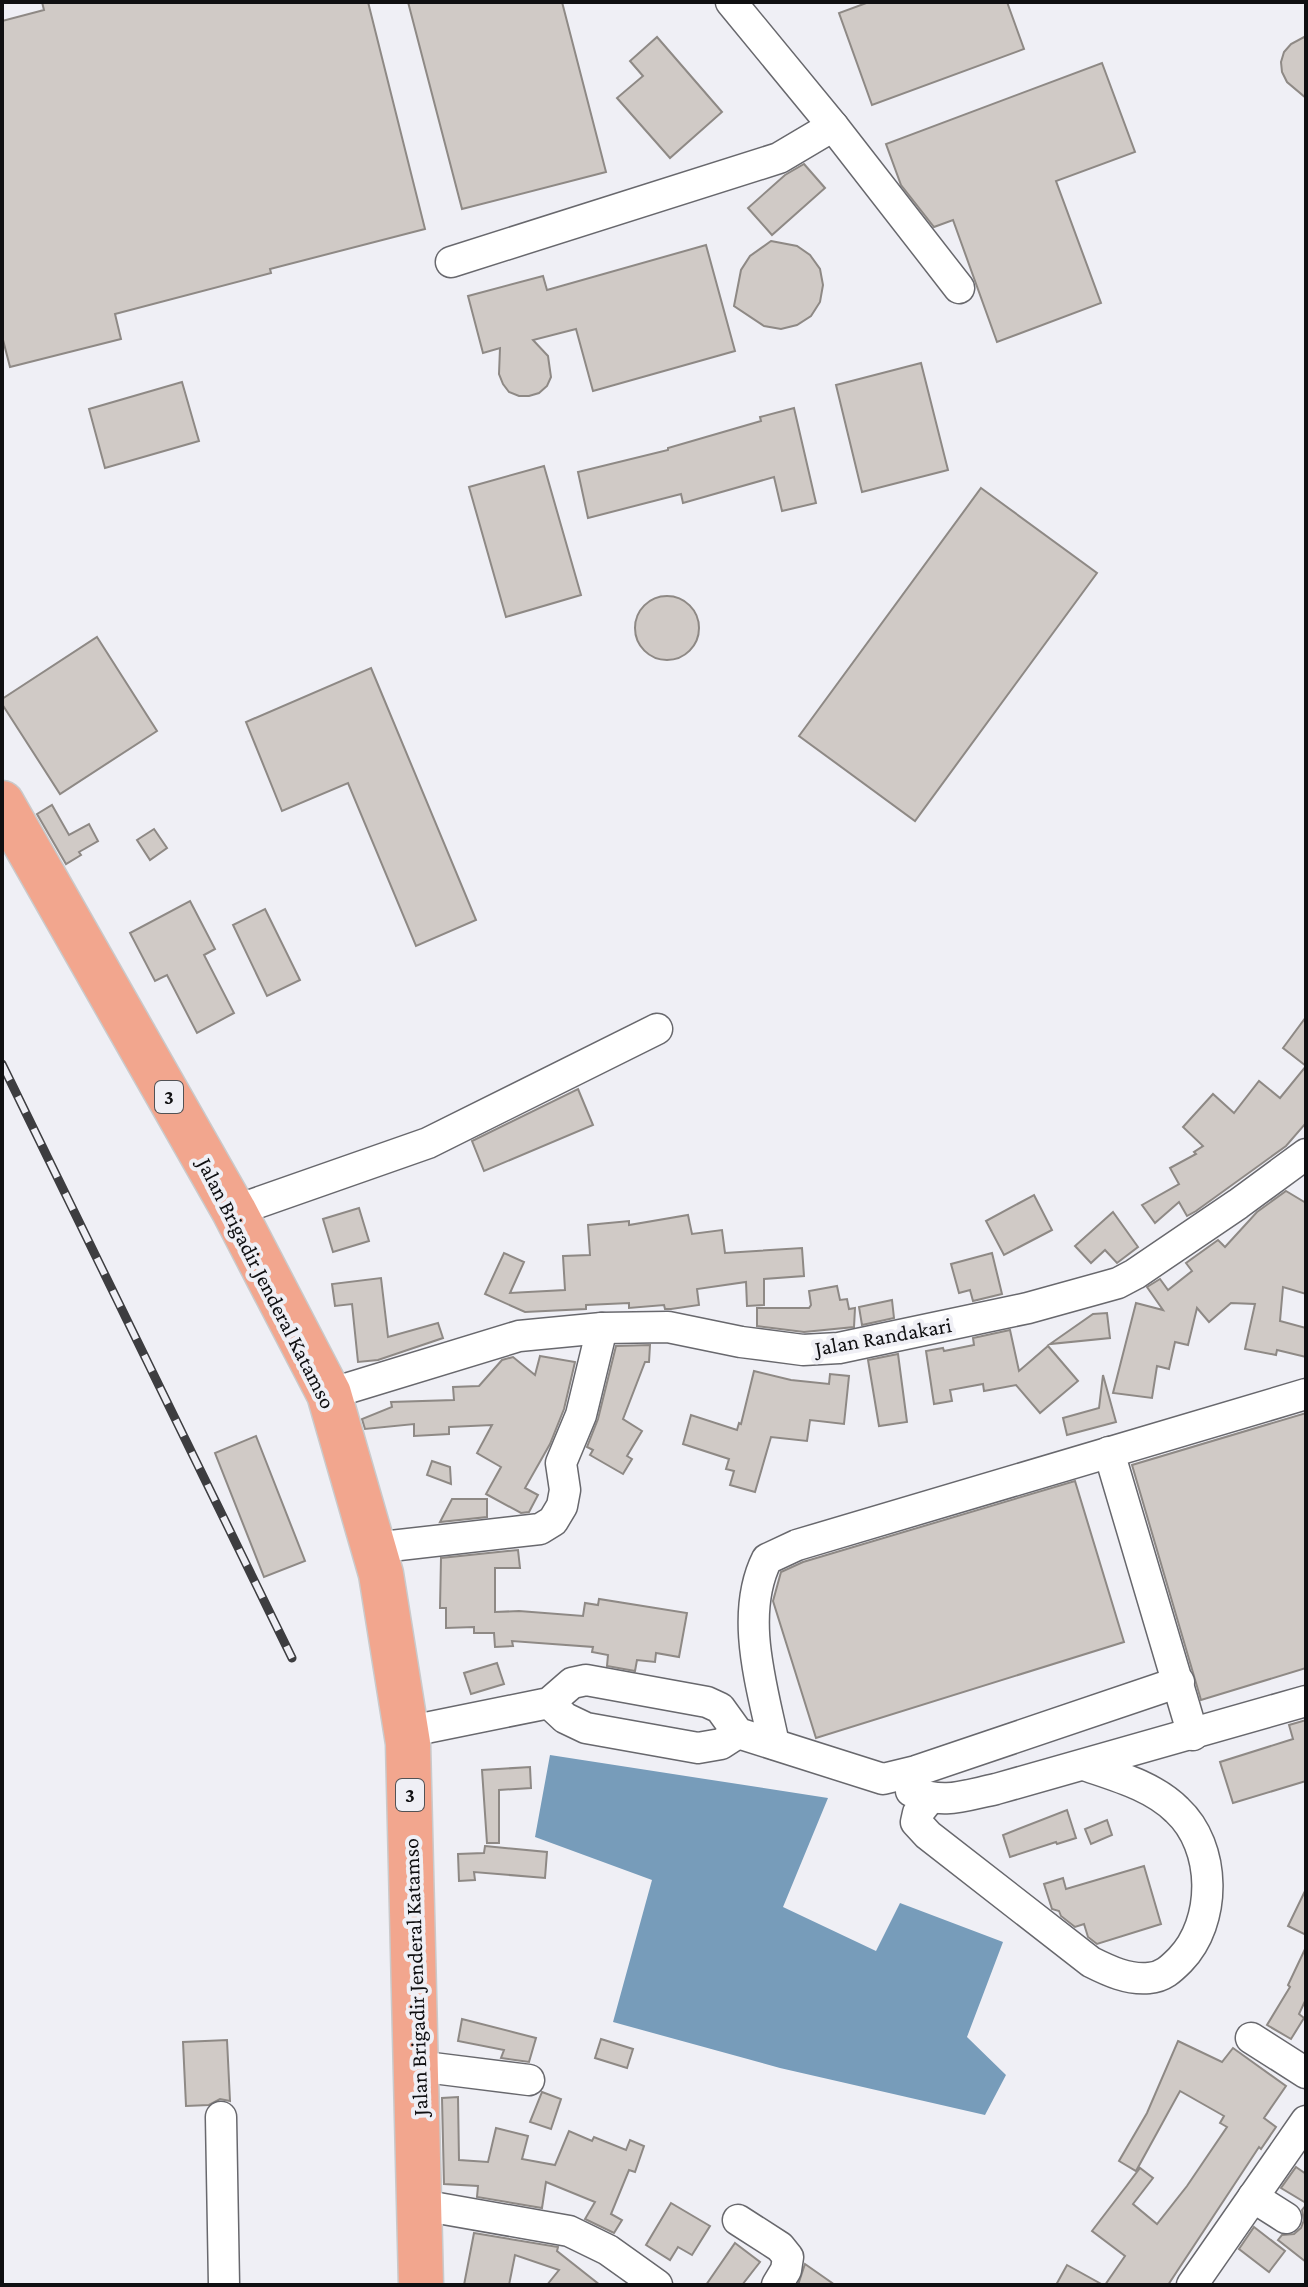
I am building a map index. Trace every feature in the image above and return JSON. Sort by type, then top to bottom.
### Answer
[{"type":"highway","name":"Jalan Brigadir Jenderal Katamso","points":[[2,803],[234,1211],[329,1394],[381,1574],[406,1732],[421,2285]]},
{"type":"street","points":[[731,2],[833,126],[959,288]]},
{"type":"street","points":[[451,262],[779,158],[833,126]]},
{"type":"street","points":[[234,1211],[428,1143],[657,1029]]},
{"type":"street","name":"Jalan Randakari","points":[[329,1394],[519,1336],[602,1328],[668,1327],[741,1342],[819,1351],[1028,1308],[1118,1283],[1135,1274],[1306,1154]]},
{"type":"street","points":[[373,1548],[540,1529],[553,1521],[562,1506],[565,1490],[561,1463],[581,1415],[602,1328]]},
{"type":"street","points":[[774,1744],[754,1633],[757,1588],[767,1559],[797,1545],[1306,1394]]},
{"type":"street","points":[[1109,1452],[1193,1735]]},
{"type":"street","points":[[406,1732],[549,1703],[572,1683],[586,1680],[707,1702],[720,1708],[738,1733],[883,1779],[929,1799],[950,1799],[1193,1735],[1306,1701]]},
{"type":"street","points":[[883,1779],[916,1771],[1179,1682]]},
{"type":"street","points":[[549,1703],[565,1718],[586,1728],[698,1748],[721,1744],[738,1733]]},
{"type":"street","points":[[929,1799],[918,1813],[916,1822],[928,1835],[1091,1962],[1119,1974],[1152,1978],[1170,1971],[1193,1946],[1205,1912],[1206,1869],[1191,1828],[1168,1802],[1124,1779],[1084,1765]]},
{"type":"street","points":[[1251,2038],[1306,2073]]},
{"type":"street","points":[[417,2066],[529,2080]]},
{"type":"street","points":[[221,2117],[224,2285]]},
{"type":"street","points":[[1192,2285],[1306,2121]]},
{"type":"street","points":[[1253,2197],[1286,2218]]},
{"type":"street","points":[[421,2205],[569,2231],[608,2250],[657,2285]]},
{"type":"street","points":[[738,2220],[780,2247],[788,2257],[786,2270],[777,2285]]},
{"type":"water","points":[[550,1755],[828,1798],[783,1907],[876,1951],[900,1903],[1003,1942],[967,2037],[1006,2075],[985,2115],[780,2068],[613,2022],[652,1880],[535,1837]]},
{"type":"building","points":[[42,2],[368,2],[425,229],[270,269],[271,273],[115,314],[121,339],[10,367],[2,336],[2,21],[44,10]]},
{"type":"building","points":[[408,2],[562,2],[606,172],[462,209]]},
{"type":"building","points":[[869,2],[1007,2],[1024,49],[872,105],[839,13]]},
{"type":"building","points":[[1306,36],[1306,98],[1287,82],[1281,62],[1291,44]]},
{"type":"building","points":[[657,37],[722,112],[670,158],[617,98],[643,76],[630,61]]},
{"type":"building","points":[[1102,63],[1135,152],[1056,181],[1101,303],[997,342],[953,220],[934,227],[901,185],[886,144]]},
{"type":"building","points":[[804,164],[825,188],[772,235],[748,208],[785,175]]},
{"type":"building","points":[[771,241],[797,246],[810,255],[820,269],[823,285],[820,302],[811,316],[797,325],[781,329],[764,326],[734,306],[741,270],[750,256]]},
{"type":"building","points":[[706,245],[735,351],[593,391],[576,329],[533,340],[548,356],[551,377],[539,393],[529,396],[509,392],[503,384],[499,374],[500,348],[483,353],[468,296],[543,276],[547,290]]},
{"type":"building","points":[[921,363],[948,470],[862,492],[836,385]]},
{"type":"building","points":[[182,382],[199,441],[105,468],[89,409]]},
{"type":"building","points":[[794,408],[816,503],[782,511],[774,477],[683,503],[681,494],[588,518],[578,472],[668,450]]},
{"type":"building","points":[[544,466],[581,595],[506,617],[469,487]]},
{"type":"building","points":[[981,488],[1097,573],[915,821],[799,736]]},
{"type":"building","points":[[667,596],[685,602],[693,610],[699,628],[693,646],[685,654],[667,660],[649,654],[641,646],[635,628],[641,610],[649,602]]},
{"type":"building","points":[[97,637],[157,731],[60,794],[2,704],[2,699]]},
{"type":"building","points":[[371,668],[476,920],[416,946],[348,783],[282,811],[246,722]]},
{"type":"building","points":[[52,805],[69,835],[89,824],[98,841],[66,864],[37,814]]},
{"type":"building","points":[[154,829],[167,848],[150,860],[137,840]]},
{"type":"building","points":[[190,901],[215,949],[204,955],[234,1013],[197,1033],[167,975],[155,981],[130,933]]},
{"type":"building","points":[[265,909],[300,980],[267,996],[233,925]]},
{"type":"building","points":[[1306,1017],[1306,1066],[1283,1048]]},
{"type":"building","points":[[1306,1066],[1306,1123],[1286,1146],[1196,1211],[1187,1216],[1179,1202],[1155,1223],[1142,1205],[1179,1184],[1170,1168],[1196,1154],[1194,1152],[1203,1146],[1183,1127],[1213,1094],[1234,1113],[1259,1081],[1280,1098]]},
{"type":"building","points":[[578,1089],[593,1125],[484,1171],[472,1141]]},
{"type":"building","points":[[1286,1191],[1306,1203],[1306,1294],[1283,1287],[1280,1321],[1306,1328],[1306,1357],[1277,1350],[1276,1355],[1245,1349],[1255,1304],[1231,1303],[1209,1322],[1197,1308],[1188,1345],[1175,1342],[1169,1369],[1157,1366],[1152,1398],[1113,1393],[1136,1303],[1163,1310],[1147,1287],[1160,1279],[1168,1290],[1192,1271],[1186,1263],[1218,1240],[1225,1247],[1257,1212]]},
{"type":"building","points":[[1034,1195],[1052,1230],[1004,1255],[986,1221]]},
{"type":"building","points":[[359,1208],[369,1241],[333,1252],[323,1219]]},
{"type":"building","points":[[1113,1212],[1138,1247],[1117,1263],[1105,1250],[1091,1263],[1075,1246]]},
{"type":"building","points":[[688,1215],[692,1234],[722,1230],[725,1253],[802,1248],[804,1276],[764,1279],[764,1305],[747,1306],[746,1282],[697,1289],[699,1305],[671,1309],[665,1309],[664,1305],[629,1308],[629,1303],[525,1312],[485,1294],[504,1253],[524,1262],[510,1293],[565,1290],[563,1256],[590,1255],[588,1225],[629,1221],[629,1225]]},
{"type":"building","points":[[992,1253],[1002,1294],[973,1301],[970,1290],[959,1293],[951,1264]]},
{"type":"building","points":[[381,1278],[388,1337],[438,1323],[443,1338],[378,1360],[358,1362],[352,1304],[335,1306],[332,1284]]},
{"type":"building","points":[[837,1286],[840,1300],[847,1299],[849,1309],[855,1308],[854,1327],[804,1332],[757,1326],[757,1308],[809,1308],[809,1291]]},
{"type":"building","points":[[892,1300],[894,1318],[862,1325],[859,1307]]},
{"type":"building","points":[[1107,1313],[1110,1338],[1050,1344],[1093,1314]]},
{"type":"building","points":[[1010,1330],[1019,1371],[1048,1346],[1078,1381],[1040,1413],[1016,1385],[984,1391],[983,1384],[950,1390],[952,1401],[934,1404],[926,1351],[974,1345],[973,1338]]},
{"type":"building","points":[[650,1345],[649,1362],[645,1362],[623,1419],[642,1431],[627,1456],[632,1459],[623,1474],[590,1455],[593,1450],[587,1447],[598,1419],[616,1346]]},
{"type":"building","points":[[898,1354],[907,1422],[879,1426],[868,1360]]},
{"type":"building","points":[[540,1356],[575,1362],[564,1409],[550,1444],[525,1488],[538,1495],[529,1512],[521,1513],[486,1494],[501,1467],[477,1453],[492,1425],[449,1427],[449,1434],[414,1436],[414,1424],[365,1429],[362,1419],[392,1407],[391,1402],[454,1400],[453,1387],[479,1386],[502,1360],[513,1357],[535,1375]]},
{"type":"building","points":[[754,1371],[791,1380],[829,1384],[830,1374],[849,1376],[844,1424],[810,1420],[807,1441],[771,1437],[755,1492],[730,1485],[734,1471],[726,1469],[729,1459],[683,1444],[691,1415],[737,1430]]},
{"type":"building","points":[[1103,1375],[1116,1422],[1067,1435],[1063,1418],[1099,1408]]},
{"type":"building","points":[[1306,1413],[1306,1668],[1201,1700],[1132,1465]]},
{"type":"building","points":[[256,1436],[305,1561],[264,1577],[215,1453]]},
{"type":"building","points":[[432,1461],[450,1467],[451,1484],[427,1475]]},
{"type":"building","points":[[1075,1481],[1124,1642],[816,1738],[773,1601],[781,1572],[803,1562]]},
{"type":"building","points":[[452,1499],[487,1499],[487,1517],[440,1522]]},
{"type":"building","points":[[518,1550],[520,1568],[495,1568],[495,1612],[583,1616],[585,1603],[598,1605],[599,1599],[687,1613],[679,1657],[656,1653],[655,1662],[637,1660],[635,1671],[607,1666],[608,1655],[592,1652],[593,1647],[512,1641],[513,1646],[495,1647],[494,1633],[474,1633],[474,1627],[446,1628],[446,1608],[440,1608],[441,1558]]},
{"type":"building","points":[[497,1663],[504,1684],[471,1694],[464,1673]]},
{"type":"building","points":[[1306,1720],[1306,1781],[1233,1803],[1220,1762],[1293,1739],[1289,1725]]},
{"type":"building","points":[[530,1767],[531,1788],[499,1790],[499,1843],[487,1843],[482,1770]]},
{"type":"building","points":[[1067,1810],[1076,1838],[1010,1857],[1003,1835]]},
{"type":"building","points":[[1107,1820],[1112,1835],[1091,1844],[1085,1829]]},
{"type":"building","points":[[485,1846],[547,1852],[545,1878],[474,1872],[475,1880],[459,1881],[458,1854],[484,1853]]},
{"type":"building","points":[[1144,1866],[1161,1924],[1097,1944],[1088,1937],[1084,1924],[1075,1927],[1059,1911],[1052,1909],[1044,1884],[1063,1878],[1066,1889]]},
{"type":"building","points":[[1306,1889],[1306,1935],[1288,1926]]},
{"type":"building","points":[[1306,1947],[1306,1999],[1299,2014],[1304,2018],[1291,2039],[1267,2025],[1290,1987],[1288,1985]]},
{"type":"building","points":[[462,2019],[536,2038],[529,2062],[501,2058],[504,2050],[458,2041]]},
{"type":"building","points":[[601,2039],[633,2049],[627,2068],[595,2058]]},
{"type":"building","points":[[227,2040],[230,2101],[220,2099],[209,2105],[186,2106],[183,2042]]},
{"type":"building","points":[[1178,2041],[1222,2062],[1233,2048],[1286,2086],[1264,2118],[1276,2127],[1261,2149],[1259,2147],[1168,2285],[1105,2285],[1125,2256],[1092,2231],[1140,2168],[1153,2178],[1133,2204],[1157,2224],[1227,2127],[1220,2123],[1224,2116],[1180,2091],[1136,2171],[1119,2161],[1147,2113]]},
{"type":"building","points":[[542,2092],[561,2099],[551,2129],[530,2122]]},
{"type":"building","points":[[458,2097],[459,2160],[488,2162],[496,2128],[528,2136],[522,2159],[555,2165],[569,2131],[626,2150],[630,2140],[644,2146],[635,2172],[629,2170],[611,2214],[622,2220],[614,2233],[585,2219],[595,2202],[546,2182],[542,2208],[477,2197],[478,2186],[444,2184],[442,2098]]},
{"type":"building","points":[[1296,2167],[1306,2174],[1306,2203],[1281,2188]]},
{"type":"building","points":[[671,2203],[710,2226],[692,2255],[678,2247],[670,2260],[646,2245]]},
{"type":"building","points":[[1306,2205],[1306,2262],[1278,2240],[1282,2235],[1294,2234],[1301,2228],[1304,2220],[1302,2210]]},
{"type":"building","points":[[1254,2227],[1285,2251],[1269,2272],[1239,2249]]},
{"type":"building","points":[[474,2233],[558,2247],[557,2251],[600,2285],[547,2285],[559,2270],[515,2255],[509,2285],[464,2285]]},
{"type":"building","points":[[735,2243],[760,2262],[742,2285],[706,2285]]},
{"type":"building","points":[[805,2264],[835,2285],[798,2285]]},
{"type":"building","points":[[1067,2265],[1103,2285],[1056,2285]]},
{"type":"railway","points":[[2,1064],[292,1658]]}]
